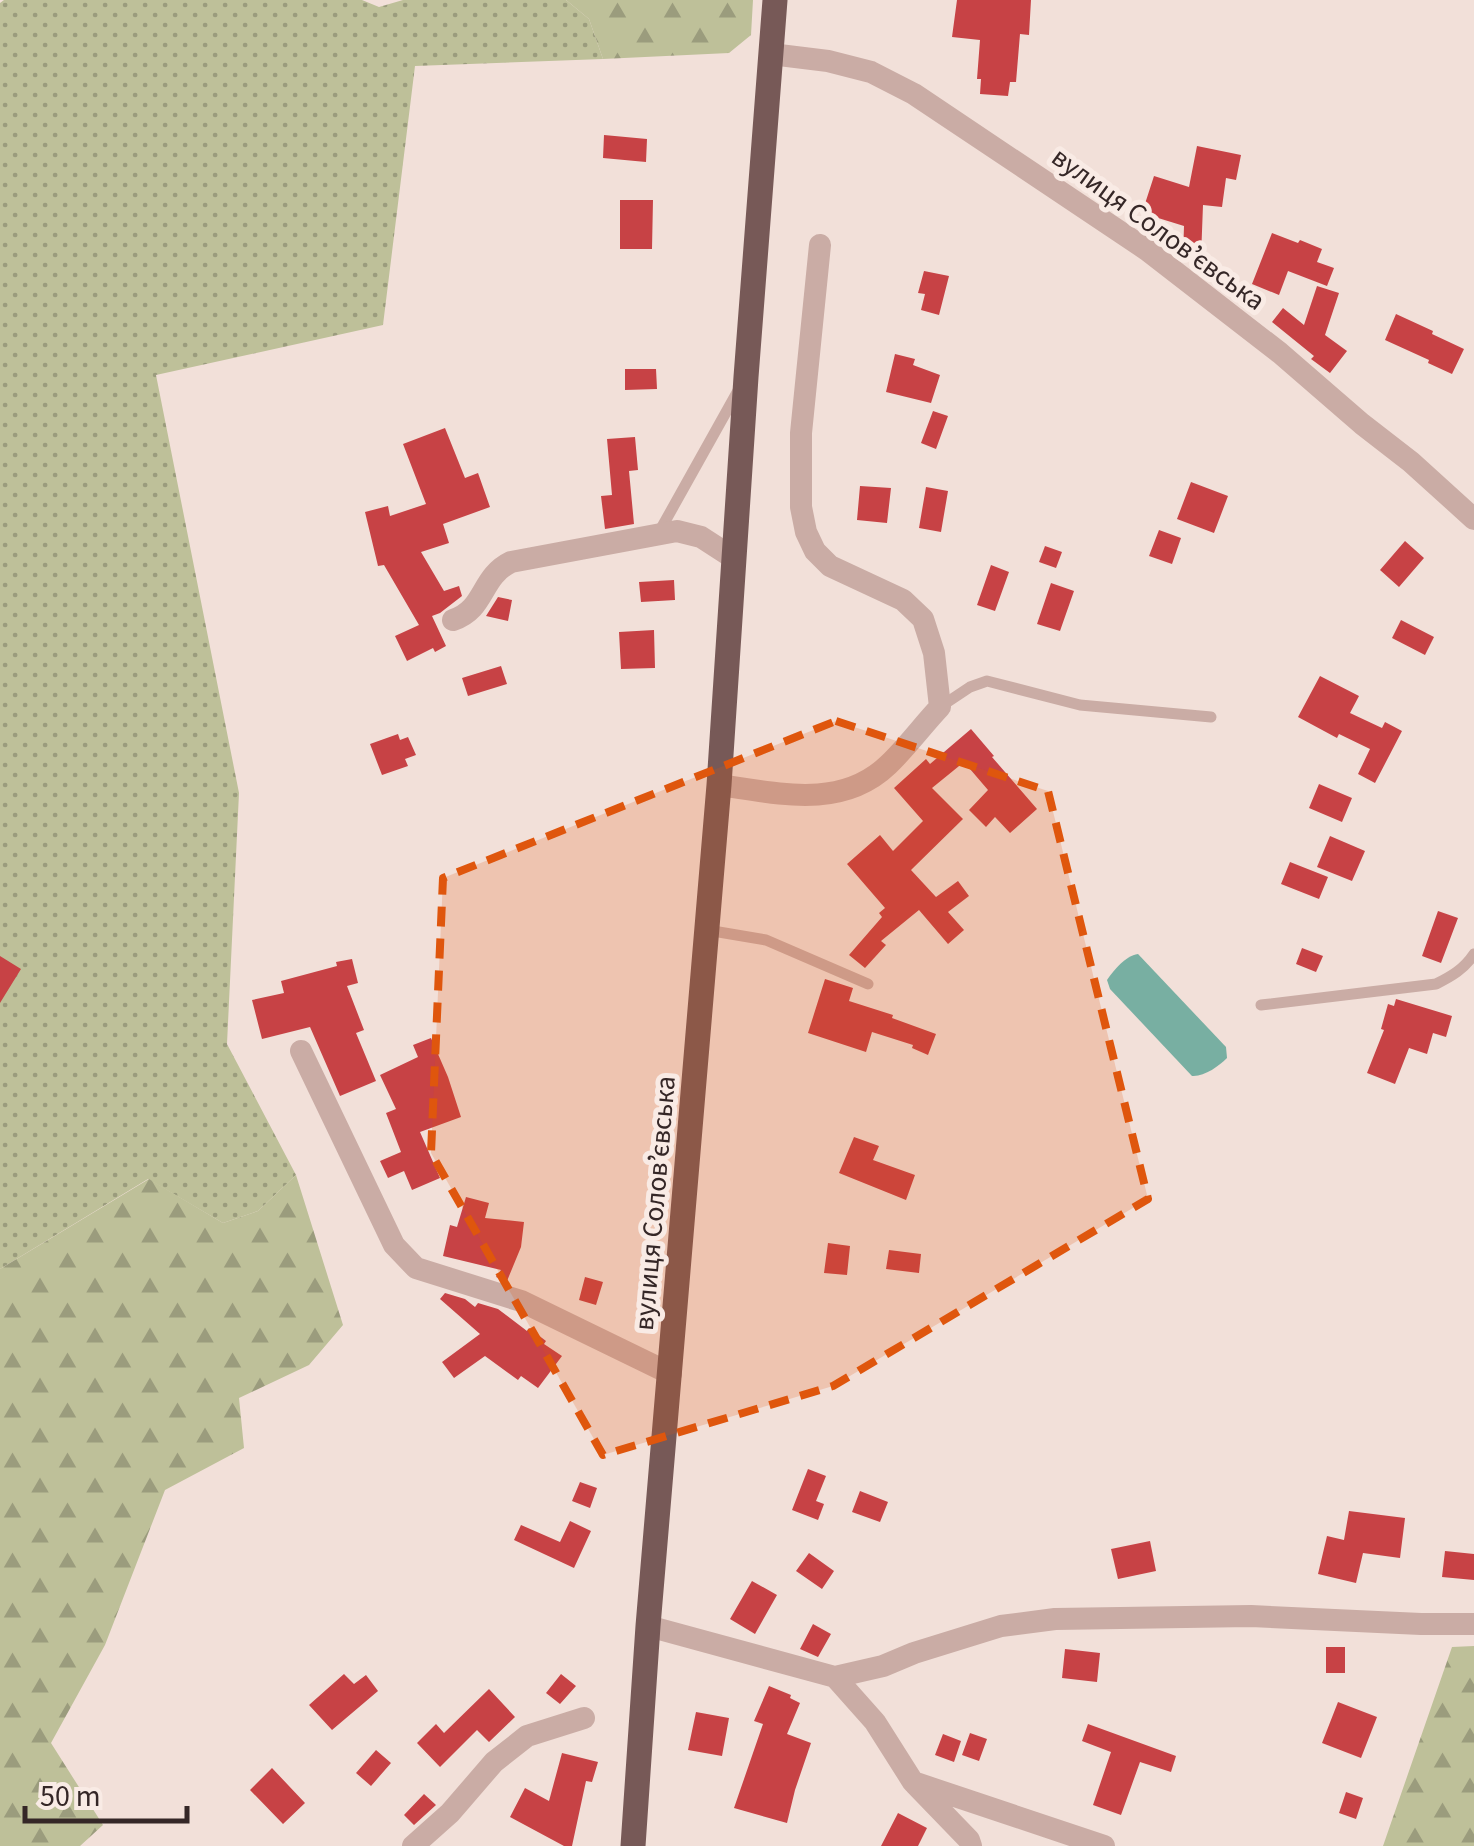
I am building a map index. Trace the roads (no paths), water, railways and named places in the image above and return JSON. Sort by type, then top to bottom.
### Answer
[{"type":"main road","name":"вулиця Соловʼєвська","points":[[633,1846],[719,785],[775,0]]},
{"type":"street","name":"вулиця Соловʼєвська","points":[[771,54],[828,61],[871,72],[914,94],[1146,250],[1280,353],[1474,519]]},
{"type":"street","points":[[719,785],[794,796],[852,789],[889,764],[940,707],[934,653],[923,619],[903,600],[830,566],[815,551],[806,532],[800,507],[801,434],[820,245]]},
{"type":"street","points":[[453,620],[471,612],[490,579],[511,562],[677,531],[710,542],[736,559]]},
{"type":"street","points":[[302,1052],[394,1244],[416,1268],[520,1302],[671,1374]]},
{"type":"street","points":[[648,1626],[835,1677],[883,1666],[1000,1626],[1055,1619],[1251,1616],[1474,1624]]},
{"type":"street","points":[[835,1677],[875,1722],[912,1782],[971,1846]]},
{"type":"street","points":[[413,1846],[450,1813],[494,1762],[526,1736],[584,1718]]},
{"type":"street","points":[[912,1782],[1097,1845]]},
{"type":"lane","points":[[658,534],[746,377]]},
{"type":"lane","points":[[940,707],[987,681],[1080,704],[1211,717]]},
{"type":"lane","points":[[706,930],[766,940],[868,984]]},
{"type":"lane","points":[[1261,1006],[1436,984],[1464,968],[1474,954]]},
{"type":"water","points":[[1138,954],[1226,1047],[1227,1058],[1216,1067],[1192,1076],[1110,989],[1107,980],[1113,972],[1124,960]]}]
